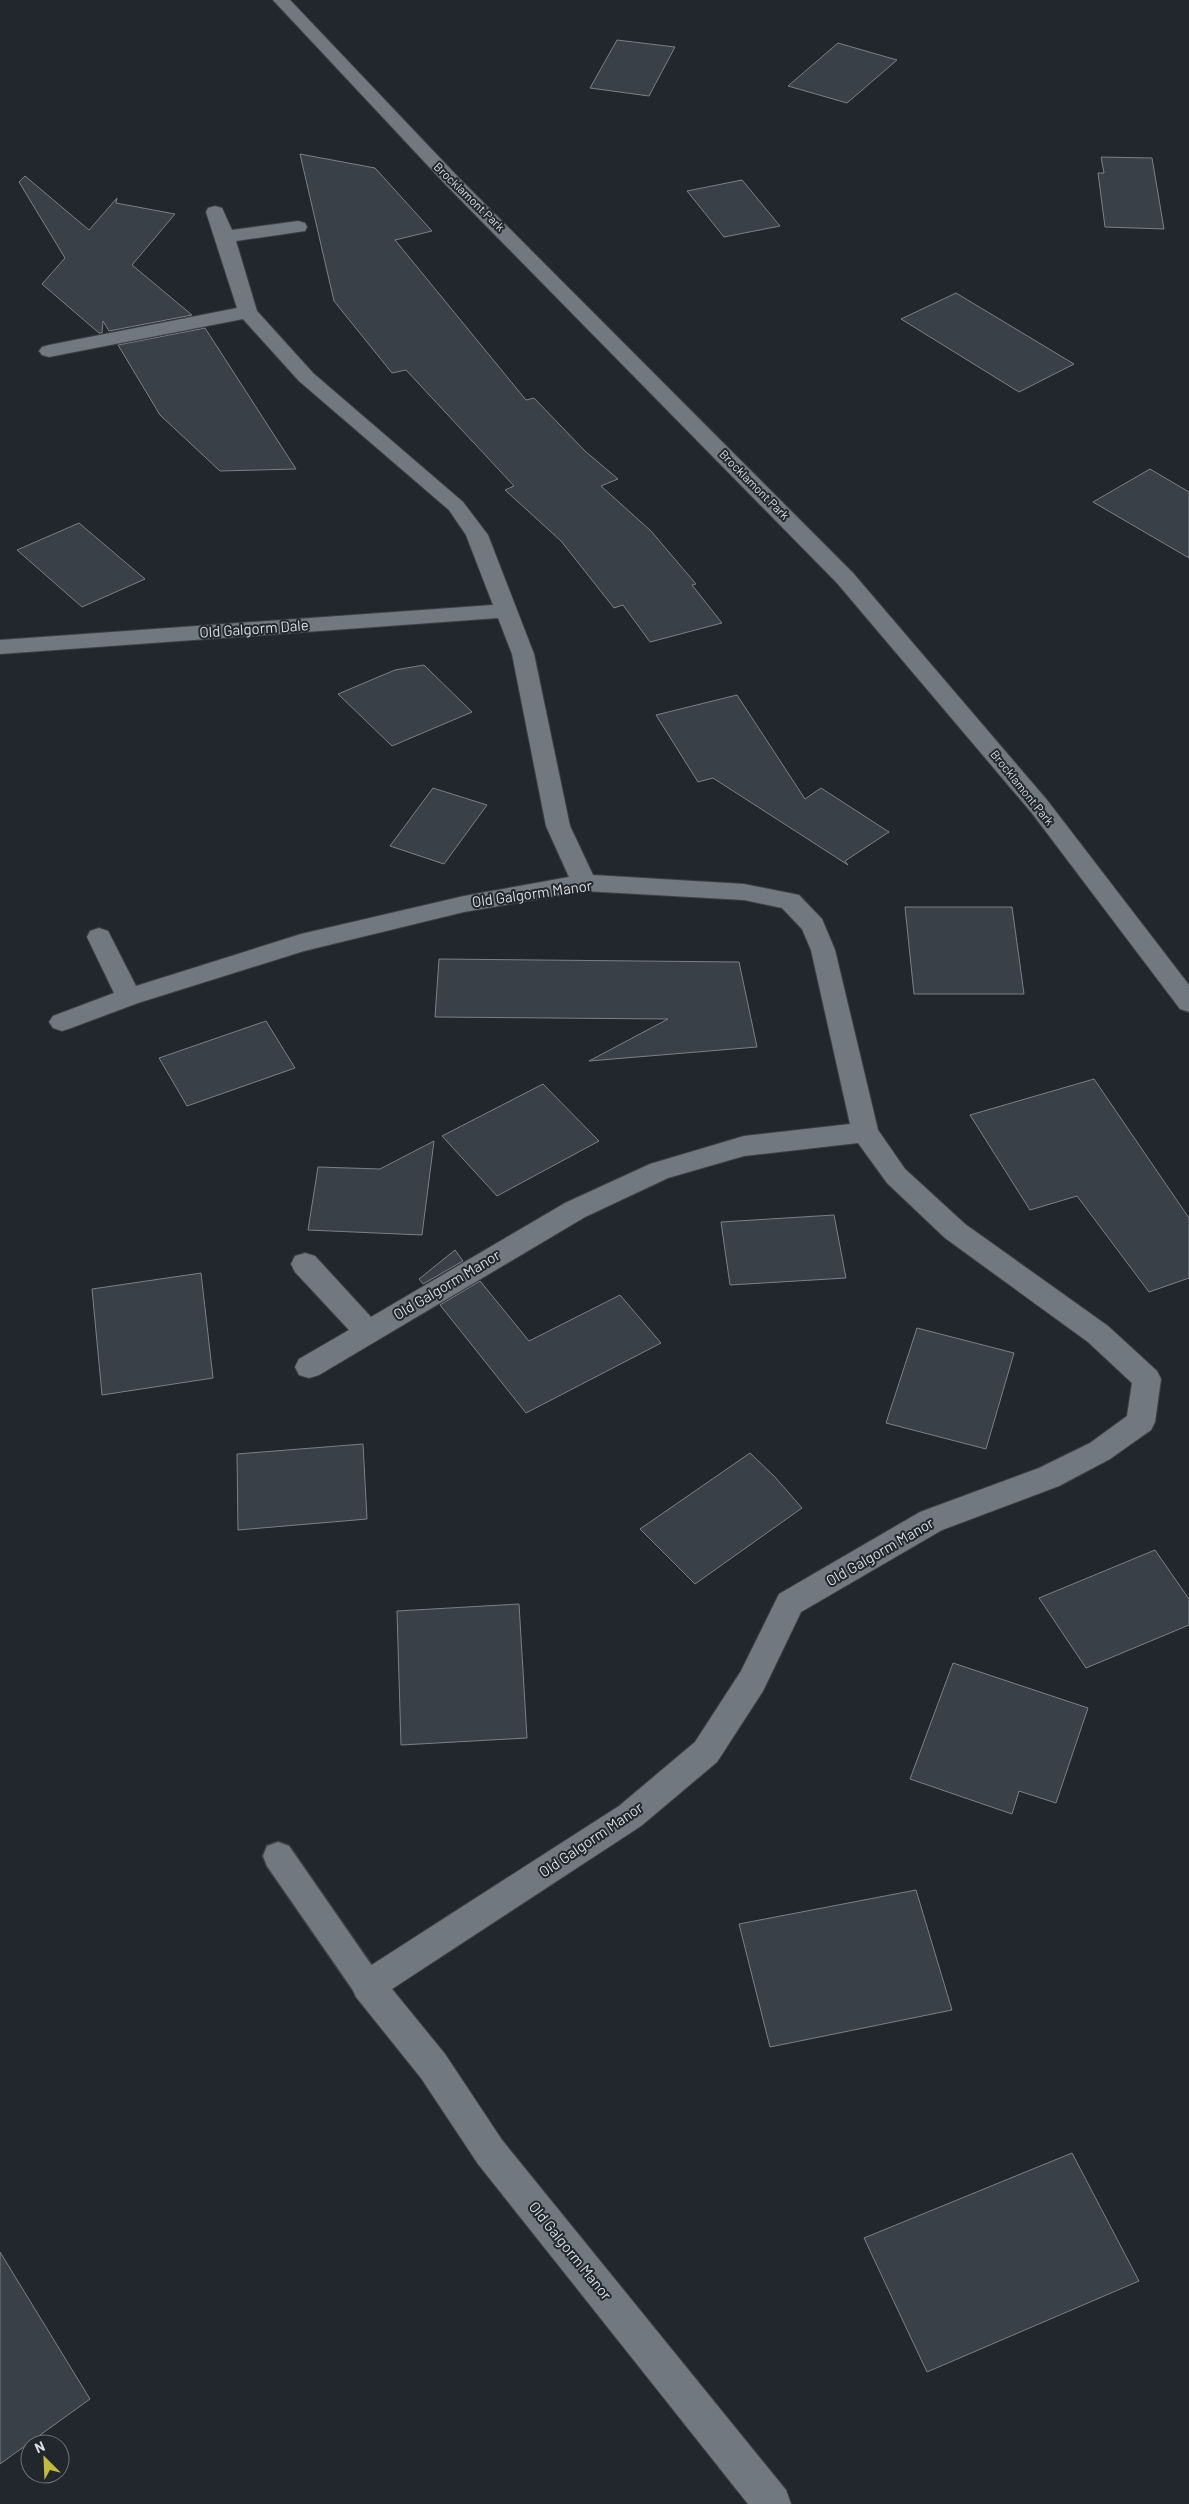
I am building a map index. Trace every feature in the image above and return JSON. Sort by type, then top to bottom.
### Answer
[{"type":"street","name":"Brocklamont Park","points":[[281,0],[452,182],[493,220],[845,578],[1039,806],[1189,1003]]},
{"type":"street","points":[[215,212],[225,237],[248,312],[306,377],[456,506],[477,535],[524,654],[558,826],[584,883]]},
{"type":"street","points":[[225,237],[298,227]]},
{"type":"street","points":[[50,352],[248,312]]},
{"type":"street","name":"Old Galgorm Dale","points":[[0,647],[507,611]]},
{"type":"street","name":"Old Galgorm Manor","points":[[62,1022],[129,997],[301,943],[464,904],[584,883],[744,892],[790,901],[813,925],[823,950],[865,1132],[896,1176],[955,1231],[1098,1334],[1147,1379],[1141,1422],[1100,1451],[1049,1477],[931,1521],[790,1603],[752,1681],[706,1752],[630,1816],[368,1986],[433,2066],[490,2152],[772,2504]]},
{"type":"street","points":[[99,936],[129,997]]},
{"type":"street","name":"Old Galgorm Manor","points":[[309,1367],[575,1210],[659,1172],[744,1146],[865,1132]]},
{"type":"street","points":[[305,1264],[368,1332]]},
{"type":"lane","points":[[278,1856],[368,1986]]},
{"type":"building","points":[[617,40],[675,47],[649,96],[590,88]]},
{"type":"building","points":[[838,43],[897,60],[847,103],[788,86]]},
{"type":"building","points":[[300,154],[375,168],[432,231],[395,240],[526,400],[534,398],[585,451],[618,479],[601,486],[651,531],[696,584],[692,585],[722,623],[650,642],[623,605],[614,608],[561,541],[505,490],[514,486],[406,370],[392,373],[334,301]]},
{"type":"building","points":[[1101,157],[1152,158],[1164,229],[1105,227],[1098,173],[1104,173]]},
{"type":"building","points":[[25,176],[89,230],[117,198],[116,203],[175,214],[132,265],[192,315],[109,331],[103,321],[102,333],[99,333],[42,284],[65,258],[19,182]]},
{"type":"building","points":[[742,180],[780,226],[724,237],[687,191]]},
{"type":"building","points":[[956,293],[1074,364],[1019,392],[901,319]]},
{"type":"building","points":[[205,328],[296,469],[220,471],[160,415],[118,345]]},
{"type":"building","points":[[1150,469],[1189,492],[1189,558],[1093,502]]},
{"type":"building","points":[[79,523],[145,579],[82,607],[17,550]]},
{"type":"building","points":[[424,665],[472,712],[392,746],[338,694],[395,670]]},
{"type":"building","points":[[737,695],[805,799],[821,788],[889,832],[845,861],[848,865],[713,778],[698,782],[656,715]]},
{"type":"building","points":[[433,788],[487,805],[444,864],[390,846]]},
{"type":"building","points":[[905,907],[1012,907],[1024,994],[914,994]]},
{"type":"building","points":[[439,959],[739,962],[757,1047],[589,1061],[668,1019],[435,1017]]},
{"type":"building","points":[[266,1021],[295,1068],[187,1106],[159,1058]]},
{"type":"building","points":[[1094,1079],[1189,1218],[1189,1278],[1149,1292],[1077,1196],[1030,1210],[970,1115]]},
{"type":"building","points":[[543,1084],[599,1141],[497,1196],[442,1136]]},
{"type":"building","points":[[434,1141],[422,1235],[308,1230],[318,1167],[380,1169]]},
{"type":"building","points":[[834,1215],[846,1278],[730,1285],[721,1222]]},
{"type":"building","points":[[455,1250],[463,1261],[423,1284],[419,1279]]},
{"type":"building","points":[[201,1273],[213,1378],[102,1395],[92,1289]]},
{"type":"building","points":[[480,1281],[529,1341],[620,1295],[661,1343],[526,1413],[440,1305]]},
{"type":"building","points":[[917,1328],[1014,1353],[986,1449],[886,1423]]},
{"type":"building","points":[[363,1444],[367,1519],[238,1530],[237,1454]]},
{"type":"building","points":[[750,1453],[775,1477],[802,1508],[695,1584],[640,1529]]},
{"type":"building","points":[[1155,1550],[1189,1599],[1189,1625],[1086,1668],[1039,1598]]},
{"type":"building","points":[[519,1604],[527,1738],[401,1745],[397,1611]]},
{"type":"building","points":[[953,1663],[1088,1708],[1056,1803],[1019,1791],[1012,1814],[910,1779]]},
{"type":"building","points":[[916,1890],[952,2010],[770,2047],[739,1924]]},
{"type":"building","points":[[1072,2153],[1139,2281],[927,2372],[864,2238]]},
{"type":"building","points":[[0,2252],[90,2399],[42,2434],[20,2434],[20,2450],[0,2464]]}]
